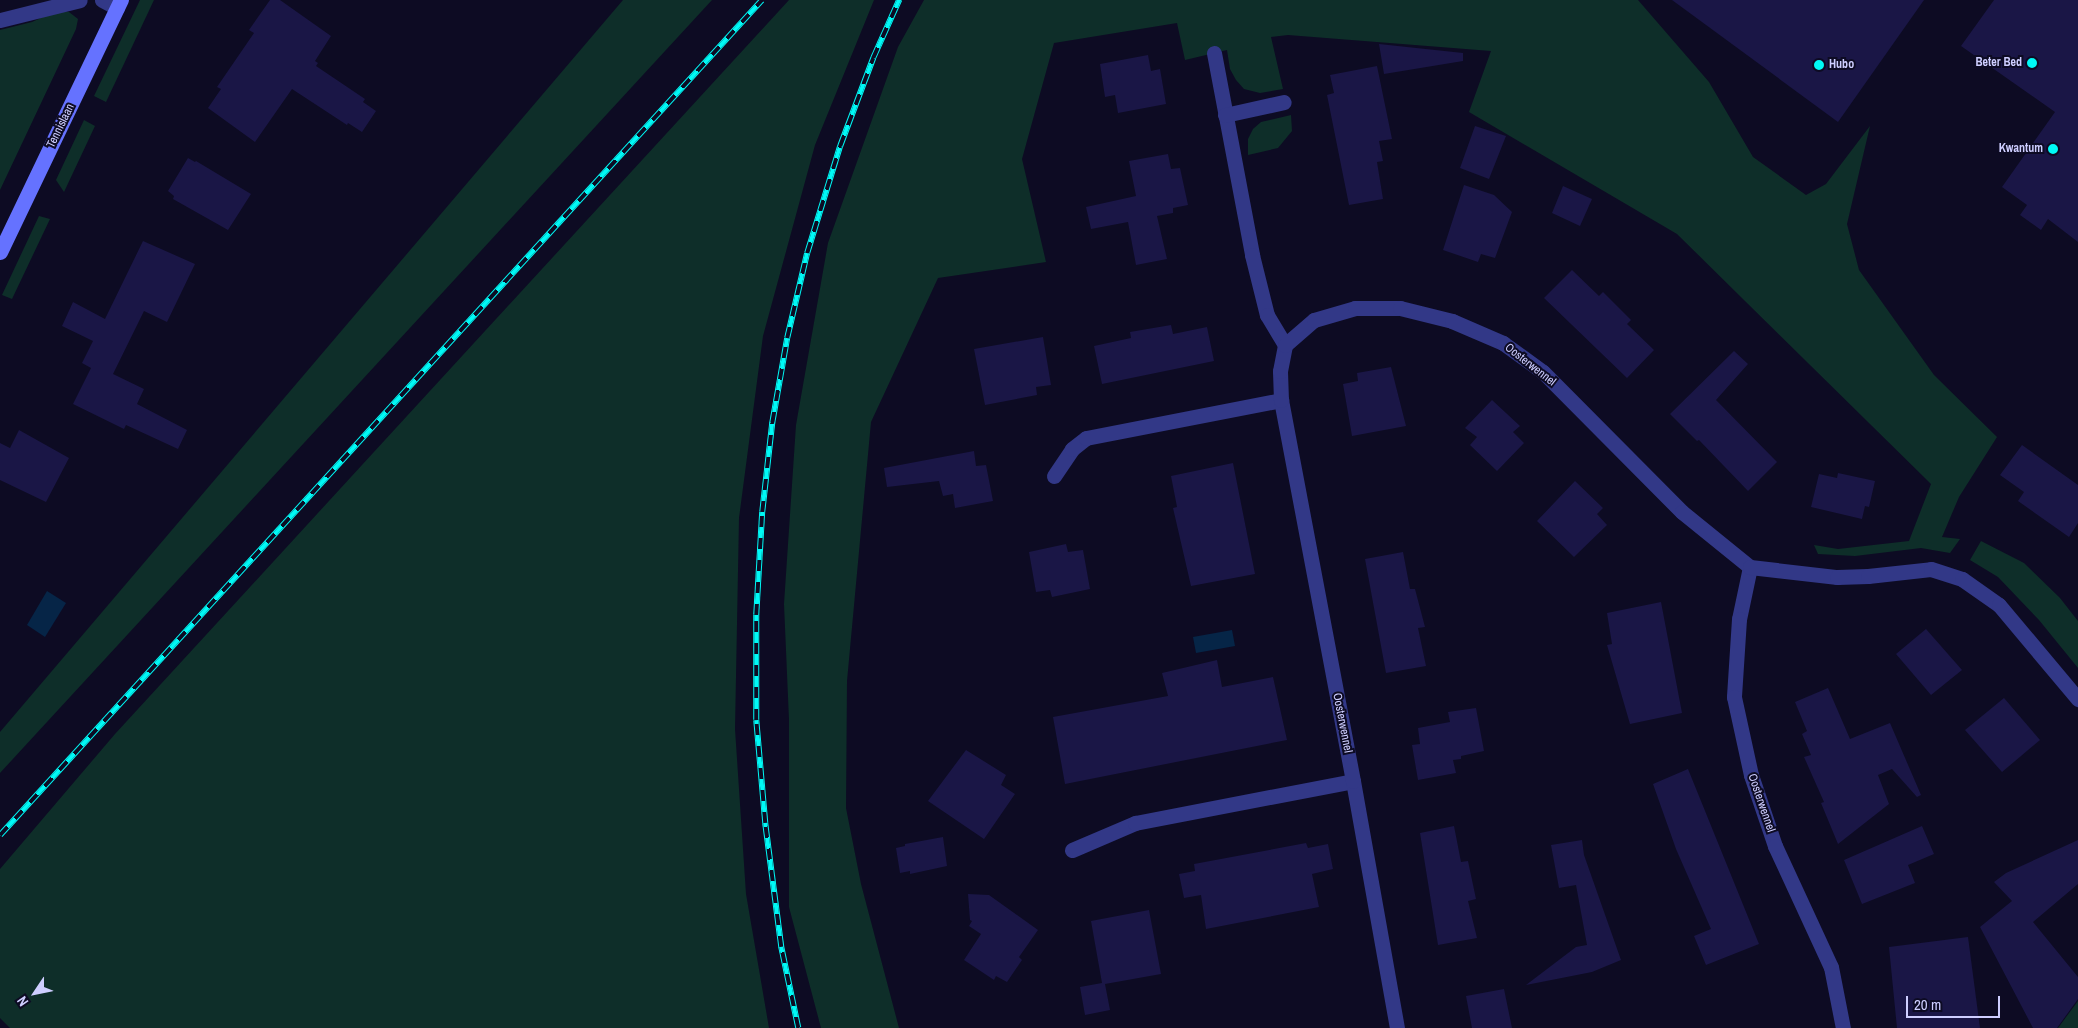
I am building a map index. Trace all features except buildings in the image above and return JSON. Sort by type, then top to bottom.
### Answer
[{"type":"street","points":[[0,20],[80,0]]},
{"type":"street","points":[[102,0],[119,4]]},
{"type":"street","name":"Tennislaan","points":[[0,252],[119,4]]},
{"type":"street","points":[[1214,53],[1252,255],[1267,315],[1284,345]]},
{"type":"street","points":[[1225,115],[1284,102]]},
{"type":"street","name":"Oosterwennel","points":[[1397,1028],[1353,781],[1281,400],[1280,371],[1284,345],[1314,320],[1355,308],[1400,308],[1452,320],[1502,342],[1543,372],[1682,512],[1750,567],[1739,619],[1734,697],[1750,775],[1775,846],[1831,967],[1843,1028]]},
{"type":"street","points":[[1054,476],[1072,449],[1086,438],[1281,400]]},
{"type":"street","points":[[1750,567],[1837,577],[1868,576],[1931,569],[1962,579],[1999,605],[2078,699]]},
{"type":"street","points":[[1072,850],[1135,823],[1353,781]]},
{"type":"green space","points":[[140,0],[154,0],[106,102],[94,96]]},
{"type":"green space","points":[[623,0],[712,0],[0,773],[0,732]]},
{"type":"green space","points":[[789,0],[874,0],[815,145],[763,336],[739,518],[735,729],[746,894],[769,1028],[10,1028],[0,1018],[0,869],[115,734]]},
{"type":"green space","points":[[924,0],[1638,0],[1709,82],[1753,157],[1806,195],[1826,184],[1870,126],[1847,224],[1859,270],[1934,375],[1997,437],[1959,497],[1942,537],[1960,539],[1950,553],[1921,548],[1855,556],[1818,554],[1814,545],[1838,549],[1909,541],[1931,484],[1677,234],[1469,112],[1491,51],[1288,35],[1271,37],[1283,89],[1260,93],[1244,89],[1236,80],[1230,69],[1227,50],[1185,60],[1177,23],[1054,43],[1022,159],[1046,262],[938,278],[871,422],[847,681],[846,808],[861,884],[899,1028],[821,1028],[789,907],[789,720],[784,604],[796,425],[828,243],[898,47]]},
{"type":"green space","points":[[56,11],[69,12],[78,19],[76,29],[0,190],[0,30],[32,22]]},
{"type":"green space","points":[[1291,115],[1292,131],[1278,148],[1248,155],[1248,139],[1253,129],[1261,122]]},
{"type":"green space","points":[[84,120],[95,126],[64,192],[56,180]]},
{"type":"green space","points":[[39,216],[50,219],[12,299],[2,295]]},
{"type":"green space","points":[[1981,541],[2024,563],[2060,598],[2078,621],[2078,668],[2039,620],[1998,577],[1970,560]]},
{"type":"green space","points":[[2078,1001],[2078,1028],[2058,1028]]},
{"type":"water","points":[[47,591],[66,603],[45,637],[27,625]]},
{"type":"water","points":[[1232,630],[1235,646],[1196,653],[1193,637]]},
{"type":"railway","points":[[0,835],[762,0]]},
{"type":"railway","points":[[798,1028],[781,947],[765,823],[756,720],[756,615],[762,512],[772,423],[787,338],[807,253],[840,146],[873,58],[899,0]]},
{"type":"place","name":"Beter Bed","points":[[2032,63]]},
{"type":"place","name":"Hubo","points":[[1819,65]]},
{"type":"place","name":"Kwantum","points":[[2053,149]]}]
